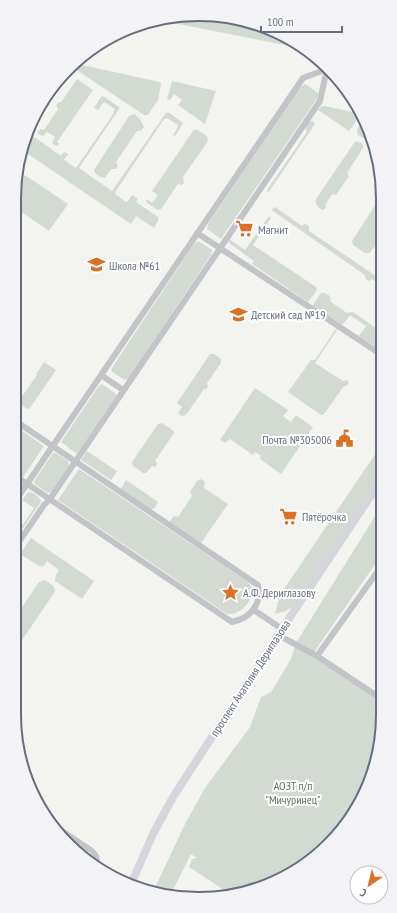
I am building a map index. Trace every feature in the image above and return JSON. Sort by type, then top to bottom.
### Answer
[{"type":"main road","name":"проспект Анатолия Дериглазова","points":[[133,879],[153,834],[167,808],[280,632],[376,488]]},
{"type":"street","points":[[21,493],[302,78],[322,71]]},
{"type":"street","points":[[21,538],[44,505],[50,499],[320,101],[326,75]]},
{"type":"street","points":[[197,233],[376,350]]},
{"type":"street","points":[[101,375],[123,390]]},
{"type":"street","points":[[21,425],[258,585],[258,600],[254,610],[246,617],[232,622],[21,480]]},
{"type":"street","points":[[317,656],[376,574]]},
{"type":"street","points":[[254,610],[280,632],[376,695]]},
{"type":"street","points":[[68,835],[92,851],[97,860]]},
{"type":"green space","points":[[187,21],[210,21],[233,24],[256,30],[288,46],[174,23]]},
{"type":"green space","points":[[81,65],[160,82],[161,84],[158,100],[148,115],[144,115],[76,70]]},
{"type":"green space","points":[[77,79],[93,90],[57,142],[60,144],[56,146],[52,143],[55,137],[47,132],[43,136],[38,134],[38,132],[40,129],[44,130],[58,109],[56,105],[61,102]]},
{"type":"green space","points":[[172,81],[216,91],[205,124],[178,105],[182,100],[174,94],[170,100],[167,99]]},
{"type":"green space","points":[[305,84],[318,93],[318,97],[221,239],[207,229],[208,224],[299,88]]},
{"type":"green space","points":[[103,96],[119,107],[119,109],[79,168],[112,191],[166,113],[168,112],[183,123],[175,136],[173,135],[178,125],[167,118],[164,119],[115,194],[126,202],[132,195],[138,199],[136,202],[158,217],[158,221],[154,228],[136,216],[131,224],[27,153],[33,136],[61,156],[64,152],[68,154],[64,160],[76,168],[114,113],[113,112],[115,109],[104,102],[98,110],[94,108]]},
{"type":"green space","points":[[325,106],[353,112],[357,119],[349,131],[318,110]]},
{"type":"green space","points":[[134,114],[140,119],[144,127],[141,131],[137,131],[116,162],[118,165],[116,169],[111,169],[105,178],[100,177],[94,170],[129,116]]},
{"type":"green space","points":[[309,121],[313,121],[315,124],[268,193],[267,190],[307,132],[305,127]]},
{"type":"green space","points":[[360,125],[366,139],[358,135]]},
{"type":"green space","points":[[196,129],[207,136],[208,141],[183,177],[184,183],[181,185],[178,184],[161,209],[158,210],[146,202],[147,199],[152,203],[158,195],[152,191],[193,131]]},
{"type":"green space","points":[[357,141],[363,144],[363,148],[347,173],[349,176],[336,195],[332,194],[325,205],[326,208],[323,210],[321,209],[316,204],[316,199],[354,143]]},
{"type":"green space","points":[[25,175],[68,204],[49,231],[21,212],[22,179]]},
{"type":"green space","points":[[376,204],[376,244],[370,253],[365,253],[353,245],[352,241]]},
{"type":"green space","points":[[275,207],[302,226],[305,224],[309,226],[309,231],[376,276],[376,282],[372,279],[369,281],[366,280],[365,275],[272,209]]},
{"type":"green space","points":[[269,216],[271,218],[253,245],[316,287],[317,290],[308,302],[252,264],[254,261],[229,243],[229,239],[245,250]]},
{"type":"green space","points":[[198,241],[212,250],[211,255],[129,378],[125,380],[111,371],[113,366],[194,244]]},
{"type":"green space","points":[[321,293],[325,293],[330,296],[331,302],[347,313],[353,312],[376,328],[376,347],[359,336],[366,326],[350,315],[341,325],[313,307]]},
{"type":"green space","points":[[336,329],[337,330],[315,363],[343,381],[347,380],[349,383],[344,386],[324,414],[321,415],[288,392],[311,360],[315,360]]},
{"type":"green space","points":[[210,354],[214,354],[221,359],[221,363],[207,383],[208,387],[204,389],[186,415],[182,416],[178,413],[182,407],[177,403]]},
{"type":"green space","points":[[44,362],[56,370],[30,408],[27,409],[21,404],[21,398],[37,375],[36,374]]},
{"type":"green space","points":[[102,384],[116,394],[116,396],[77,454],[61,442],[98,387]]},
{"type":"green space","points":[[255,388],[288,410],[283,416],[291,422],[296,415],[313,427],[281,474],[260,459],[261,456],[255,452],[253,455],[230,439],[225,443],[220,440]]},
{"type":"green space","points":[[162,423],[174,431],[174,433],[155,461],[157,465],[155,467],[152,466],[146,473],[143,473],[133,466],[132,462],[158,424]]},
{"type":"green space","points":[[21,430],[44,446],[23,477],[21,476]]},
{"type":"green space","points":[[87,451],[117,471],[111,480],[81,460]]},
{"type":"green space","points":[[53,453],[56,453],[68,461],[69,466],[52,491],[48,493],[35,484],[34,481]]},
{"type":"green space","points":[[376,453],[376,481],[292,607],[286,611],[275,614],[280,595]]},
{"type":"green space","points":[[79,469],[248,582],[251,586],[252,593],[251,598],[245,607],[236,613],[227,614],[58,500]]},
{"type":"green space","points":[[201,479],[205,482],[204,488],[228,504],[201,543],[170,521],[174,516],[178,517],[192,496],[190,492],[197,481]]},
{"type":"green space","points":[[126,480],[158,502],[154,509],[150,509],[121,489]]},
{"type":"green space","points":[[28,492],[40,498],[41,502],[21,531],[21,528],[34,508],[22,500]]},
{"type":"green space","name":"АОЗТ п/п \"Мичуринец\"","points":[[376,515],[376,563],[312,655],[376,697],[376,726],[373,749],[367,772],[358,793],[339,823],[316,848],[277,874],[256,883],[224,890],[189,867],[192,859],[197,858],[191,854],[173,890],[156,887],[185,824],[205,788],[250,727],[261,697],[271,692],[291,659],[296,643]]},
{"type":"green space","points":[[31,538],[94,581],[82,599],[55,581],[59,570],[47,561],[44,566],[39,566],[21,555]]},
{"type":"green space","points":[[45,580],[54,587],[55,591],[21,642],[21,609],[39,582]]},
{"type":"place","name":"Магнит","points":[[245,229]]},
{"type":"place","name":"Школа №61","points":[[96,265]]},
{"type":"place","name":"Детский сад №19","points":[[238,314]]},
{"type":"place","name":"Почта №305006","points":[[345,439]]},
{"type":"place","name":"Пятёрочка","points":[[289,516]]},
{"type":"place","name":"А.Ф. Дериглазову","points":[[230,592]]}]
